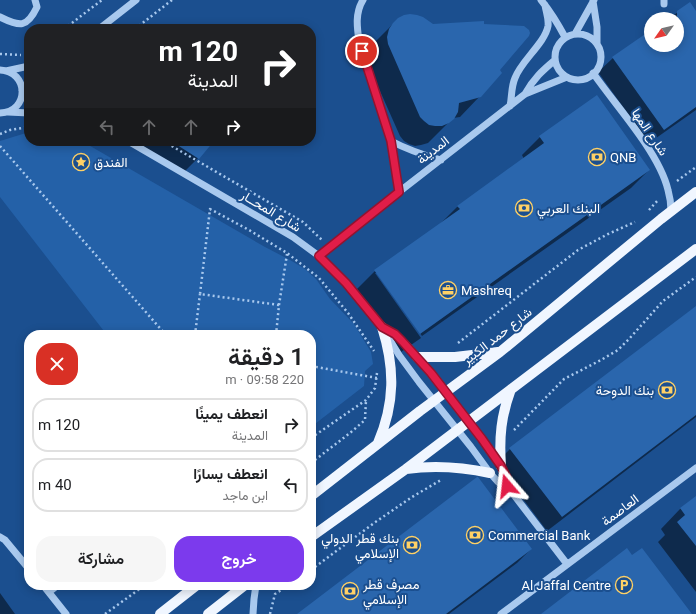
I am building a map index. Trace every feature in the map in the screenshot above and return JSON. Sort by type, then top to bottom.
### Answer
[{"type":"main road","name":"شارع حمد الكبير","points":[[316,492],[445,392],[500,352],[696,192]]},
{"type":"main road","points":[[316,533],[406,469],[696,248]]},
{"type":"main road","points":[[377,445],[390,403],[392,376],[389,351],[382,327]]},
{"type":"main road","points":[[417,357],[470,356],[500,352]]},
{"type":"main road","points":[[501,466],[500,436],[504,409],[511,389]]},
{"type":"main road","points":[[406,469],[439,466],[490,473]]},
{"type":"main road","points":[[160,614],[191,590]]},
{"type":"main road","points":[[208,614],[239,590]]},
{"type":"street","points":[[0,17],[12,23],[23,24],[32,18],[37,7],[35,0]]},
{"type":"street","points":[[105,24],[136,0]]},
{"type":"street","points":[[363,0],[357,14],[356,26],[359,41],[391,141],[399,192]]},
{"type":"street","points":[[574,34],[594,0]]},
{"type":"street","points":[[594,0],[597,44],[600,52],[598,67],[593,73],[585,78],[576,80],[561,73],[555,60],[555,51],[559,43],[565,37],[574,34],[583,34],[591,38],[597,44]]},
{"type":"street","points":[[543,2],[556,20],[565,37]]},
{"type":"street","points":[[510,106],[514,80],[523,64],[542,40],[548,27],[548,20],[543,2]]},
{"type":"street","name":"المدينة","points":[[525,94],[533,81],[555,60]]},
{"type":"street","points":[[2,70],[24,67]]},
{"type":"street","points":[[2,70],[15,76],[24,92],[19,104],[14,109],[3,114]]},
{"type":"street","name":"شارع المها","points":[[593,73],[632,125],[663,173],[668,188],[671,211]]},
{"type":"street","name":"المدينة","points":[[319,256],[525,94],[567,77]]},
{"type":"street","points":[[3,114],[24,113]]},
{"type":"street","points":[[391,141],[411,151],[441,160]]},
{"type":"street","name":"شارع المحــار","points":[[137,146],[293,237],[319,256],[346,283],[382,327],[399,356],[490,473],[501,484],[507,486],[567,564]]},
{"type":"street","name":"شارع المحــار","points":[[382,327],[395,334],[417,357],[468,421],[501,466],[507,478],[507,486]]},
{"type":"street","name":"العاصمة","points":[[501,614],[696,468]]},
{"type":"street","points":[[0,537],[5,540],[24,563]]},
{"type":"street","points":[[52,590],[49,592],[66,614]]},
{"type":"street","points":[[253,614],[255,590]]},
{"type":"path","points":[[71,24],[102,0]]},
{"type":"path","points":[[141,24],[172,0]]},
{"type":"path","points":[[0,54],[24,54]]},
{"type":"path","points":[[0,134],[10,130],[24,128]]},
{"type":"path","points":[[0,146],[162,330]]},
{"type":"path","points":[[172,146],[303,222],[330,247]]},
{"type":"path","points":[[645,213],[668,188],[696,167]]},
{"type":"path","points":[[196,330],[210,209],[287,253],[319,278],[348,313],[376,354]]},
{"type":"path","points":[[440,357],[578,250],[636,221]]},
{"type":"path","points":[[276,330],[287,253]]},
{"type":"path","points":[[500,436],[506,438],[564,379],[618,350],[663,301],[696,277]]},
{"type":"path","points":[[200,294],[279,305]]},
{"type":"path","points":[[316,367],[376,377]]},
{"type":"path","points":[[316,435],[366,400],[375,388],[377,368]]},
{"type":"path","points":[[316,459],[350,434],[365,420],[366,400]]},
{"type":"path","points":[[316,566],[374,523],[412,497],[452,473],[456,468]]},
{"type":"path","points":[[105,614],[138,590]]},
{"type":"path","points":[[270,614],[275,594],[282,590]]},
{"type":"shaded area","points":[[24,134],[24,146],[90,146],[305,269],[316,279],[330,299],[354,324],[371,352],[373,364],[365,371],[364,386],[316,423],[316,330],[103,330],[0,197],[0,141]]},
{"type":"building","points":[[690,2],[696,11],[696,107],[664,130],[612,57],[644,35],[644,52],[684,52],[684,12],[677,11]]},
{"type":"building","points":[[410,14],[423,17],[433,24],[484,21],[484,24],[524,26],[530,33],[500,70],[502,73],[481,97],[459,103],[458,112],[454,119],[442,126],[435,126],[429,125],[420,117],[388,44],[387,37],[389,29],[393,23],[398,18]]},
{"type":"building","points":[[597,95],[650,170],[420,334],[374,270],[460,209],[457,206],[544,143],[539,136]]},
{"type":"building","points":[[179,146],[210,146],[199,159]]},
{"type":"building","points":[[696,306],[696,415],[562,517],[509,448]]},
{"type":"building","points":[[477,477],[532,549],[446,614],[297,614]]},
{"type":"building","points":[[696,496],[696,546],[677,522],[685,515],[680,508]]},
{"type":"building","name":"Al Jaffal Centre","points":[[627,548],[632,555],[642,548],[692,614],[541,614]]},
{"type":"place","name":"QNB","points":[[597,157]]},
{"type":"place","name":"الفندق","points":[[81,162]]},
{"type":"place","name":"البنك العربي","points":[[524,208]]},
{"type":"place","name":"Mashreq","points":[[448,290]]},
{"type":"place","name":"بنك الدوحة","points":[[667,390]]},
{"type":"place","name":"Commercial Bank","points":[[475,535]]},
{"type":"place","name":"بنك قطر الدولي الإسلامي","points":[[412,545]]},
{"type":"place","name":"Al Jaffal Centre","points":[[624,585]]},
{"type":"place","name":"مصرف قطر الإسلامي","points":[[350,591]]},
{"type":"route","points":[[362,51],[391,141],[399,192],[319,256],[360,298],[382,327],[395,334],[408,346],[431,373],[501,466],[507,478],[507,486]]}]
